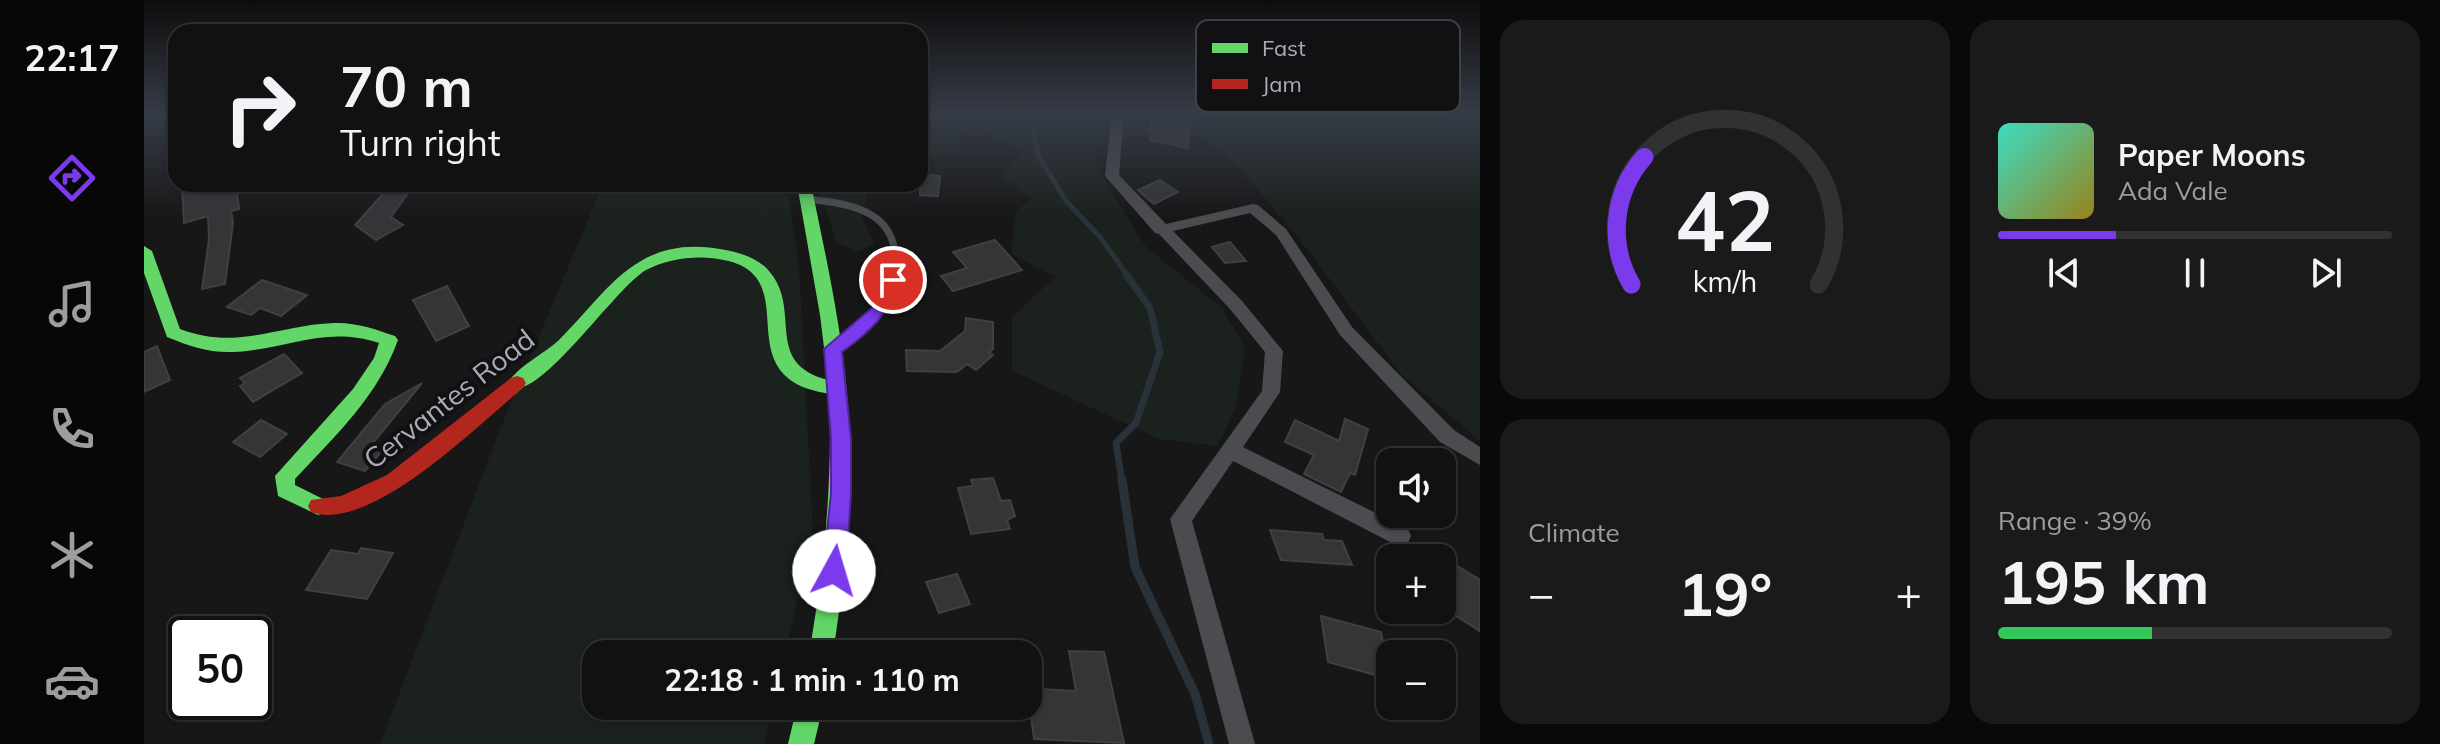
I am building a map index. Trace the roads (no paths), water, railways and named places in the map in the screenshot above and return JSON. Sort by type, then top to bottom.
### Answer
[{"type":"street","points":[[1115,149],[1112,176],[1160,230],[1244,312],[1274,351],[1271,392],[1181,519],[1242,744]]},
{"type":"street","points":[[805,192],[838,390],[840,507],[836,562],[823,640]]},
{"type":"street","points":[[1160,230],[1253,208],[1281,232],[1346,331],[1447,436],[1480,457]]},
{"type":"street","name":"Cervantes Road","points":[[144,251],[173,333],[198,347],[245,344],[340,327],[379,334],[389,340],[389,348],[377,369],[285,476],[285,490],[292,498],[315,505],[340,508],[383,489],[563,345],[618,284],[660,259],[713,255],[741,259],[759,267],[769,280],[782,358],[793,373],[838,390]]},
{"type":"street","points":[[1230,450],[1400,536]]},
{"type":"street","points":[[801,744],[807,720]]},
{"type":"lane","points":[[808,192],[868,210],[884,223],[896,260],[893,280],[880,310],[865,326],[833,349]]},
{"type":"waterway","points":[[1037,149],[1066,201],[1100,237],[1128,276]]},
{"type":"waterway","points":[[1122,482],[1116,443],[1136,423],[1160,352],[1150,308],[1126,274]]},
{"type":"waterway","points":[[1122,480],[1135,567],[1195,694],[1209,744]]}]
